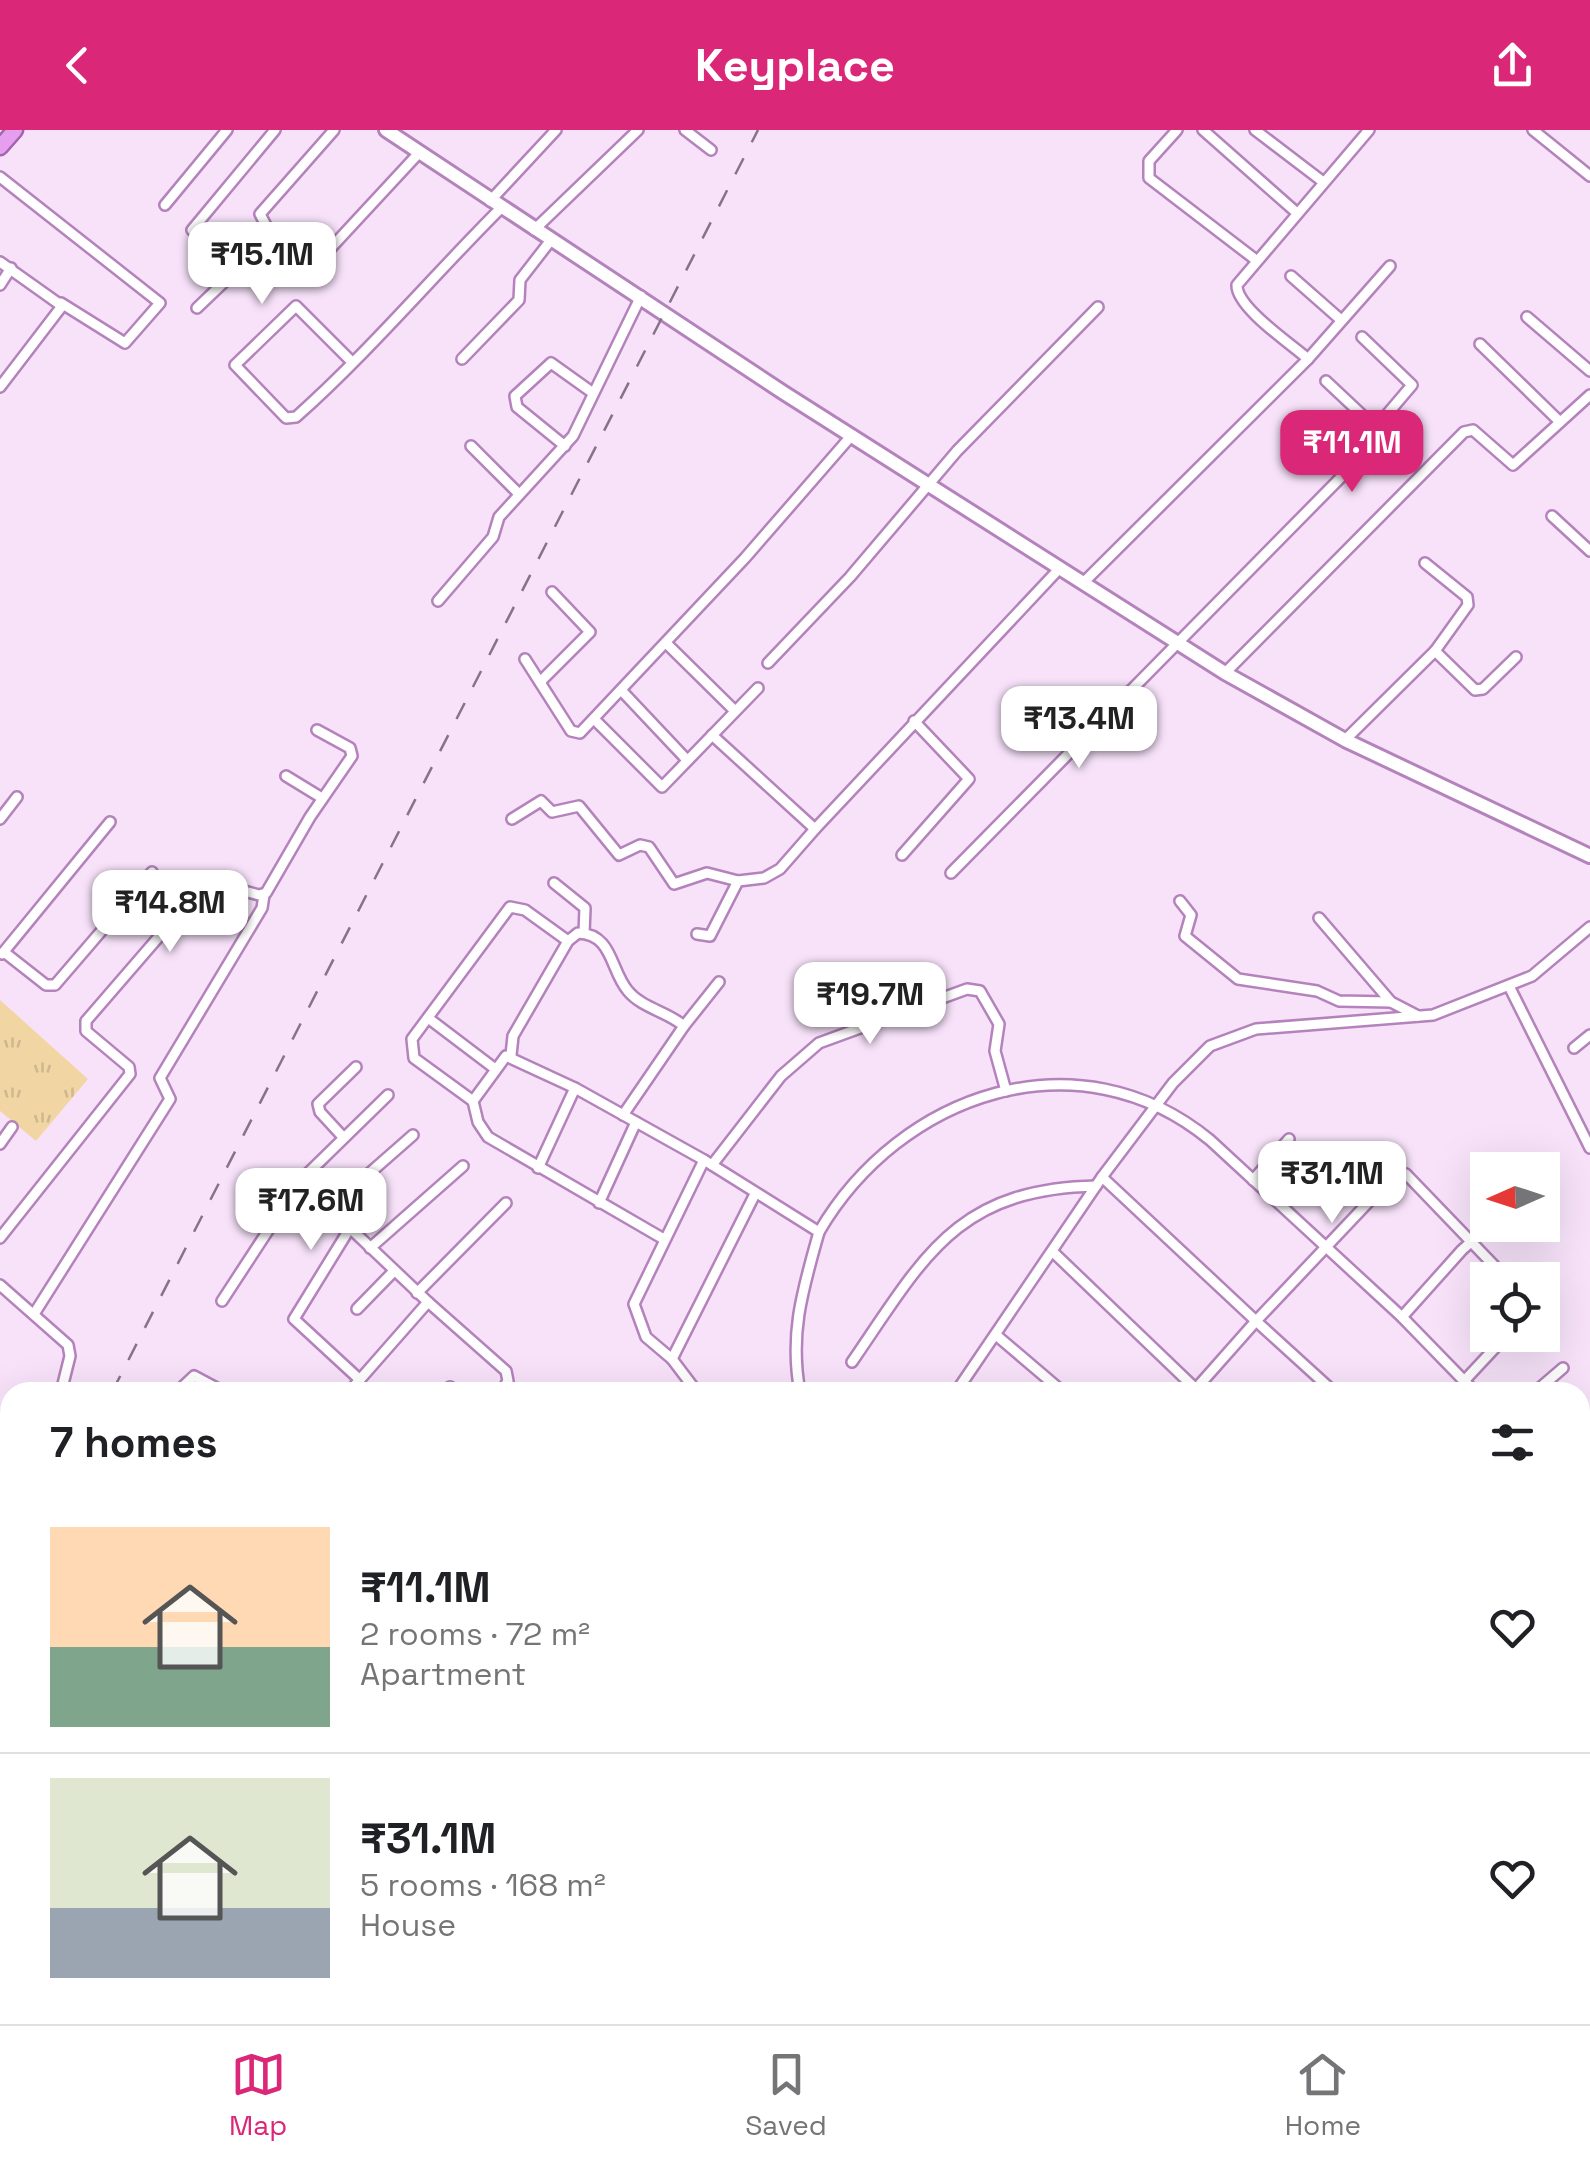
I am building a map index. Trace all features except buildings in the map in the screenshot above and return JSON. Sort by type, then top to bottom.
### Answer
[{"type":"highway","points":[[0,147],[15,130]]},
{"type":"main road","points":[[394,132],[418,154],[495,205],[1225,673],[1345,740],[1590,856]]},
{"type":"street","points":[[164,205],[227,130]]},
{"type":"street","points":[[192,230],[275,130]]},
{"type":"street","points":[[197,308],[268,240],[270,233],[261,214],[334,130]]},
{"type":"street","points":[[351,361],[296,306],[235,364],[288,420],[351,361],[495,205],[556,130]]},
{"type":"street","points":[[534,230],[638,130]]},
{"type":"street","points":[[685,130],[710,150]]},
{"type":"street","points":[[1177,130],[1148,161],[1149,178],[1256,260]]},
{"type":"street","points":[[1203,130],[1296,213]]},
{"type":"street","points":[[1255,130],[1322,181]]},
{"type":"street","points":[[1534,130],[1590,176]]},
{"type":"street","points":[[1544,138],[1552,130]]},
{"type":"street","points":[[1308,360],[1239,299],[1237,285],[1363,132]]},
{"type":"street","points":[[304,277],[418,154]]},
{"type":"street","points":[[0,178],[160,302],[125,343],[0,262]]},
{"type":"street","points":[[462,359],[519,300],[520,280],[550,240]]},
{"type":"street","points":[[1084,582],[1308,360],[1390,266]]},
{"type":"street","points":[[0,285],[11,268]]},
{"type":"street","points":[[1291,276],[1342,320]]},
{"type":"street","points":[[438,601],[493,537],[499,517],[565,446],[641,296]]},
{"type":"street","points":[[0,387],[59,312],[61,303]]},
{"type":"street","points":[[768,664],[850,578],[928,483],[1098,307]]},
{"type":"street","points":[[1527,317],[1590,371]]},
{"type":"street","points":[[951,873],[1354,466],[1360,448],[1412,385],[1362,337]]},
{"type":"street","points":[[1480,344],[1560,421]]},
{"type":"street","points":[[565,446],[518,407],[516,396],[551,363],[594,393]]},
{"type":"street","points":[[1326,381],[1376,428]]},
{"type":"street","points":[[1225,673],[1464,432],[1472,430],[1512,465],[1590,395]]},
{"type":"street","points":[[524,659],[574,734],[666,642],[852,436]]},
{"type":"street","points":[[471,446],[519,494]]},
{"type":"street","points":[[1552,516],[1590,551]]},
{"type":"street","points":[[1345,740],[1436,651],[1469,602],[1425,563]]},
{"type":"street","points":[[512,819],[541,801],[552,812],[576,806],[619,854],[643,844],[648,847],[671,883],[707,873],[738,880],[764,878],[780,869],[1058,568]]},
{"type":"street","points":[[540,682],[591,629],[552,592]]},
{"type":"street","points":[[666,642],[735,712]]},
{"type":"street","points":[[1436,651],[1476,690],[1516,657]]},
{"type":"street","points":[[594,718],[662,787],[758,688]]},
{"type":"street","points":[[621,690],[687,760]]},
{"type":"street","points":[[902,854],[969,779],[914,721]]},
{"type":"street","points":[[34,1314],[170,1099],[160,1078],[352,751],[317,730]]},
{"type":"street","points":[[712,735],[815,829]]},
{"type":"street","points":[[286,776],[322,798]]},
{"type":"street","points":[[0,819],[18,797]]},
{"type":"street","points":[[110,822],[2,954],[46,986],[56,986],[152,872]]},
{"type":"street","points":[[697,934],[710,936],[738,880]]},
{"type":"street","points":[[0,1238],[130,1074],[129,1067],[86,1032],[86,1021],[207,881],[264,895]]},
{"type":"street","points":[[554,883],[584,908],[584,933]]},
{"type":"street","points":[[1180,901],[1190,913],[1184,936],[1233,978],[1317,991],[1339,1001],[1391,1002]]},
{"type":"street","points":[[568,942],[524,910],[510,907],[412,1039],[411,1054],[474,1101],[484,1132],[538,1168],[662,1238]]},
{"type":"street","points":[[1319,918],[1391,1002],[1421,1018]]},
{"type":"street","points":[[963,1382],[1156,1105],[1190,1063],[1218,1042],[1274,1027],[1421,1018],[1509,986],[1545,968],[1590,927]]},
{"type":"street","points":[[474,1101],[494,1068],[511,1055],[513,1036],[568,942],[584,933]]},
{"type":"street","points":[[584,933],[609,951],[632,995],[684,1026]]},
{"type":"street","points":[[623,1115],[719,982]]},
{"type":"street","points":[[1509,986],[1590,1148]]},
{"type":"street","points":[[689,1382],[672,1359],[646,1337],[634,1310],[662,1238],[708,1162],[781,1076],[819,1043],[966,989],[980,991],[999,1024],[994,1047],[1006,1091]]},
{"type":"street","points":[[428,1018],[494,1068]]},
{"type":"street","points":[[1574,1048],[1590,1036]]},
{"type":"street","points":[[511,1055],[708,1162],[820,1232]]},
{"type":"street","points":[[344,1136],[320,1112],[318,1104],[356,1067]]},
{"type":"street","points":[[798,1382],[793,1346],[795,1319],[820,1232],[870,1167],[916,1128],[947,1111],[1006,1091],[1044,1086],[1110,1088],[1156,1105],[1192,1125],[1402,1317],[1465,1380],[1491,1352]]},
{"type":"street","points":[[538,1168],[575,1088]]},
{"type":"street","points":[[222,1302],[300,1180],[388,1095]]},
{"type":"street","points":[[598,1202],[636,1122]]},
{"type":"street","points":[[0,1144],[12,1126]]},
{"type":"street","points":[[331,1207],[413,1136]]},
{"type":"street","points":[[1253,1180],[1289,1139]]},
{"type":"street","points":[[370,1248],[463,1166]]},
{"type":"street","points":[[1204,1382],[1324,1246],[1397,1172],[1406,1174],[1470,1238]]},
{"type":"street","points":[[300,1180],[394,1272],[506,1372],[507,1382]]},
{"type":"street","points":[[852,1362],[909,1280],[957,1226],[977,1212],[1028,1192],[1100,1182],[1323,1382]]},
{"type":"street","points":[[672,1359],[755,1194]]},
{"type":"street","points":[[417,1293],[506,1203]]},
{"type":"street","points":[[350,1228],[294,1316],[296,1324],[360,1380],[428,1302]]},
{"type":"street","points":[[1402,1317],[1470,1242]]},
{"type":"street","points":[[1474,1242],[1492,1262]]},
{"type":"street","points":[[1052,1252],[1187,1382]]},
{"type":"street","points":[[357,1309],[394,1272]]},
{"type":"street","points":[[0,1285],[70,1349],[63,1382]]},
{"type":"street","points":[[996,1335],[1051,1382]]},
{"type":"street","points":[[1547,1382],[1563,1368]]},
{"type":"green space","points":[[0,1000],[88,1079],[36,1141],[0,1111]]},
{"type":"railway","points":[[117,1382],[758,130]]}]
